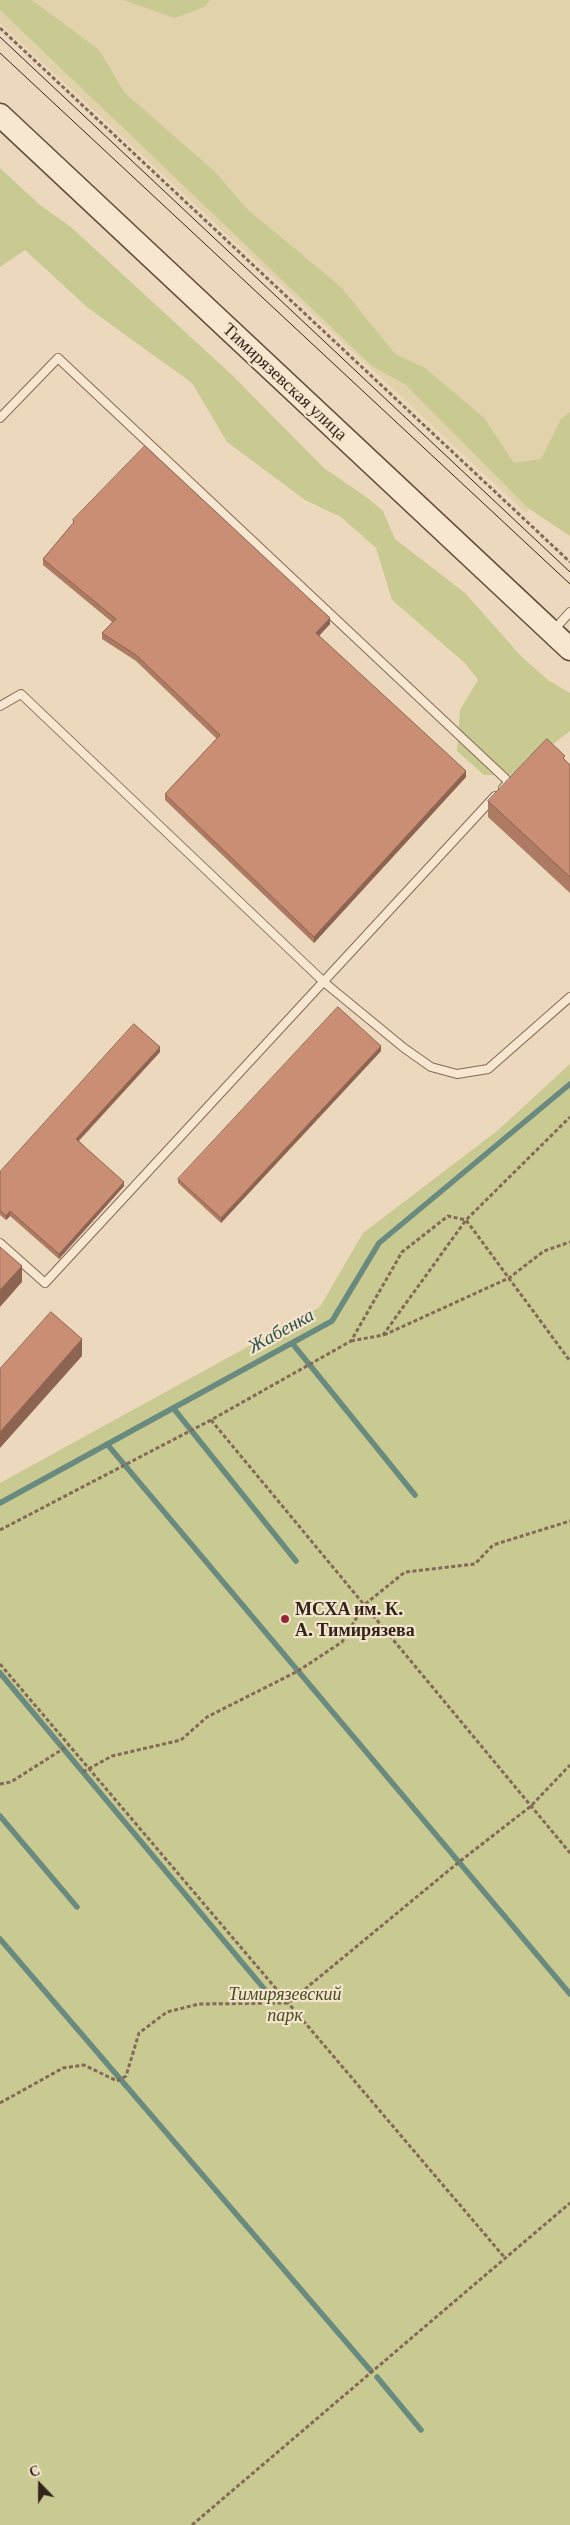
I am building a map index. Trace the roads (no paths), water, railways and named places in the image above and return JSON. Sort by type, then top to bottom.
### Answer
[{"type":"main road","name":"Тимирязевская улица","points":[[0,115],[570,649]]},
{"type":"lane","points":[[0,418],[58,358],[509,782],[45,1283],[0,1244]]},
{"type":"lane","points":[[552,632],[570,612]]},
{"type":"lane","points":[[0,706],[21,694],[325,982],[404,1048],[431,1067],[457,1074],[488,1069],[570,997]]},
{"type":"waterway","name":"Жабенка","points":[[0,1503],[332,1321],[379,1243],[570,1084]]},
{"type":"waterway","points":[[292,1343],[415,1495]]},
{"type":"waterway","points":[[174,1409],[296,1561]]},
{"type":"waterway","points":[[107,1444],[570,1994]]},
{"type":"waterway","points":[[0,1673],[271,1997]]},
{"type":"waterway","points":[[0,1816],[77,1907]]},
{"type":"waterway","points":[[0,1939],[371,2371]]},
{"type":"waterway","points":[[377,2377],[421,2430]]},
{"type":"tram line","points":[[0,37],[570,572]]},
{"type":"tram line","points":[[0,53],[570,584]]},
{"type":"place","name":"МСХА им. К. А. Тимирязева","points":[[285,1619]]},
{"type":"park label","name":"Тимирязевский парк","points":[[285,2004]]}]
